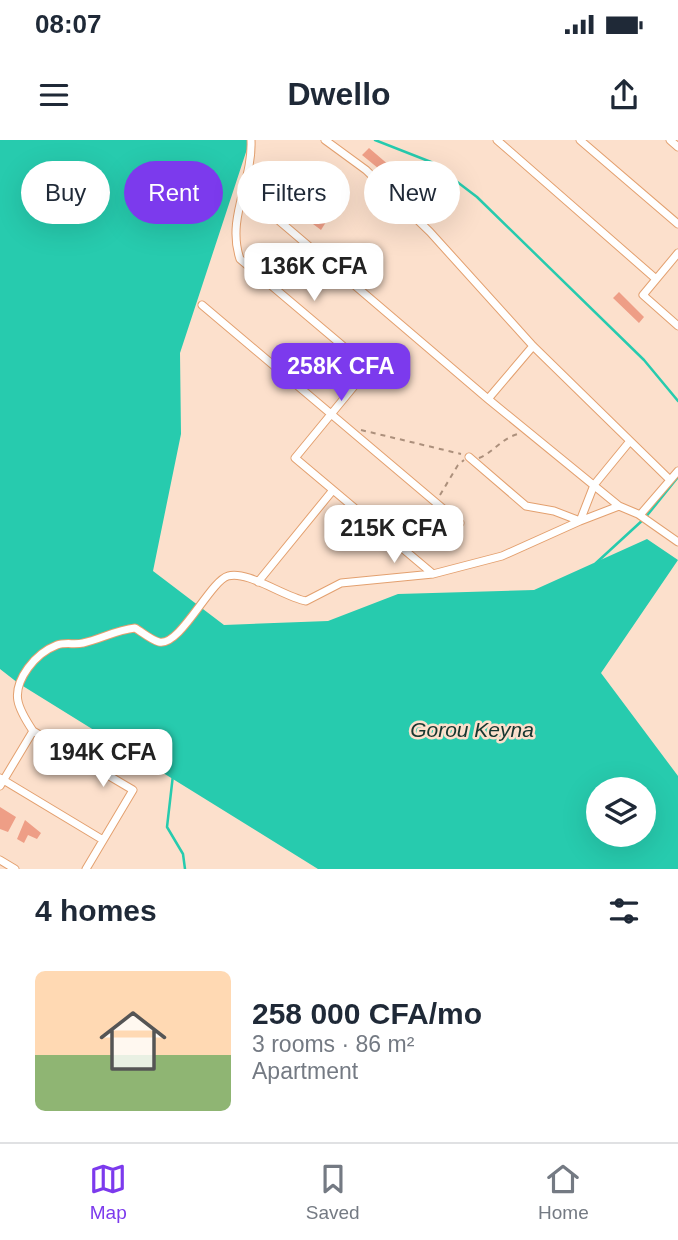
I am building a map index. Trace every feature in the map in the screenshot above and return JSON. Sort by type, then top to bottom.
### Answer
[{"type":"street","points":[[325,140],[366,170],[430,232],[533,346],[669,479]]},
{"type":"street","points":[[497,140],[656,279]]},
{"type":"street","points":[[580,140],[678,224]]},
{"type":"street","points":[[670,140],[678,147]]},
{"type":"street","points":[[251,161],[252,141]]},
{"type":"street","points":[[237,224],[240,260],[369,369],[295,458],[433,574]]},
{"type":"street","points":[[283,224],[488,399],[619,506],[640,515],[678,542]]},
{"type":"street","points":[[678,253],[643,295],[678,326]]},
{"type":"street","points":[[202,305],[460,523]]},
{"type":"street","points":[[488,399],[533,346]]},
{"type":"street","points":[[580,521],[594,485],[630,441]]},
{"type":"street","points":[[469,457],[526,506],[554,511],[580,521]]},
{"type":"street","points":[[640,515],[678,471]]},
{"type":"street","points":[[258,582],[333,490]]},
{"type":"street","points":[[86,869],[133,790],[33,731],[26,720],[16,691],[18,682],[35,657],[60,644],[83,643],[135,628],[157,642],[164,642],[187,624],[214,586],[227,576],[241,576],[286,596],[306,601],[341,583],[433,574],[502,556],[619,506]]},
{"type":"street","points":[[33,731],[1,781],[103,840]]},
{"type":"street","points":[[0,860],[15,869]]},
{"type":"path","points":[[346,426],[449,449],[469,457]]},
{"type":"water","name":"Gorou Keyna","points":[[0,140],[248,140],[243,161],[237,161],[237,180],[223,222],[223,161],[124,161],[124,224],[222,224],[180,353],[181,434],[153,571],[224,625],[328,621],[398,594],[534,590],[647,539],[678,560],[601,673],[678,776],[678,869],[318,869],[18,683],[0,669]]},
{"type":"building","points":[[369,148],[384,161],[369,161],[362,155]]},
{"type":"building","points":[[313,224],[325,224],[321,230]]},
{"type":"building","points":[[619,292],[644,317],[639,323],[613,298]]},
{"type":"building","points":[[0,807],[16,817],[8,832],[0,829]]},
{"type":"building","points":[[25,820],[41,833],[37,839],[28,835],[24,843],[17,839]]},
{"type":"waterway","points":[[375,140],[431,162],[477,197],[644,360],[678,401]]},
{"type":"waterway","points":[[596,563],[645,518],[678,477]]},
{"type":"waterway","points":[[173,775],[167,827],[183,854],[185,869]]}]
